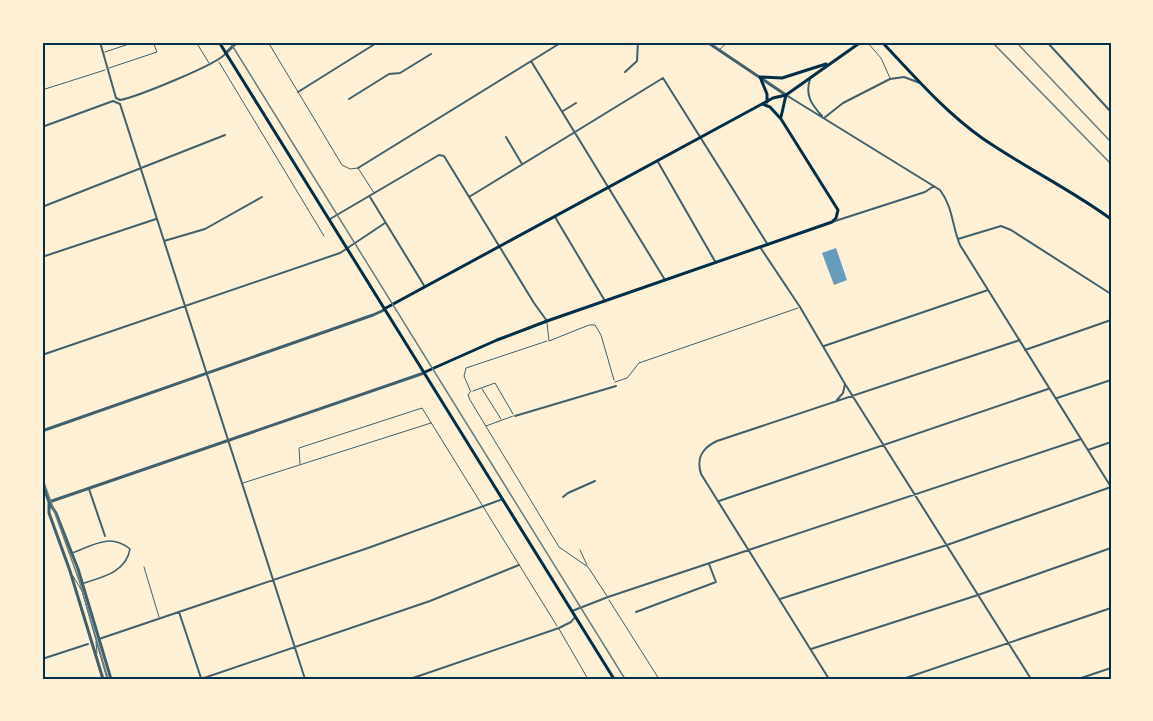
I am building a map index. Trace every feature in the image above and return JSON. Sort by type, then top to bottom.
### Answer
[{"type":"main road","points":[[219,42],[614,679]]},
{"type":"main road","points":[[767,102],[767,94],[760,77],[782,78],[828,63],[861,42]]},
{"type":"main road","points":[[882,42],[954,115],[980,136],[1111,219]]},
{"type":"main road","points":[[384,309],[762,104],[786,94],[828,63]]},
{"type":"main road","points":[[781,119],[786,94]]},
{"type":"main road","points":[[424,373],[497,340],[547,321],[832,222],[838,210],[781,119],[773,109],[762,104]]},
{"type":"street","points":[[99,42],[116,98],[120,101],[305,679]]},
{"type":"street","points":[[42,127],[113,101],[120,101],[201,69],[222,58],[237,42]]},
{"type":"street","points":[[298,92],[378,42]]},
{"type":"street","points":[[358,168],[561,42]]},
{"type":"street","points":[[625,72],[637,61],[638,42]]},
{"type":"street","points":[[707,42],[935,186],[946,198],[951,207],[958,239],[1111,487],[947,545],[780,599]]},
{"type":"street","points":[[1047,42],[1111,112]]},
{"type":"street","points":[[349,99],[389,74],[400,73],[431,54]]},
{"type":"street","points":[[531,61],[665,280]]},
{"type":"street","points":[[812,75],[807,88],[808,96],[824,118]]},
{"type":"street","points":[[824,118],[843,103],[890,79],[904,77],[922,84]]},
{"type":"street","points":[[469,197],[663,78],[768,245]]},
{"type":"street","points":[[563,111],[576,103]]},
{"type":"street","points":[[42,207],[225,135]]},
{"type":"street","points":[[506,137],[522,164]]},
{"type":"street","points":[[330,219],[439,155],[444,156],[547,321]]},
{"type":"street","points":[[658,162],[716,263]]},
{"type":"street","points":[[832,222],[925,192],[935,186]]},
{"type":"street","points":[[369,196],[425,287]]},
{"type":"street","points":[[164,241],[206,229],[262,197]]},
{"type":"street","points":[[555,217],[605,301]]},
{"type":"street","points":[[42,257],[157,219]]},
{"type":"street","points":[[42,355],[347,249],[385,223]]},
{"type":"street","points":[[958,239],[1002,226],[1111,294]]},
{"type":"street","points":[[760,247],[800,307],[822,347],[1031,679]]},
{"type":"street","points":[[822,347],[988,290]]},
{"type":"street","points":[[42,430],[373,315],[384,309]]},
{"type":"street","points":[[1025,350],[1111,320]]},
{"type":"street","points":[[829,679],[700,470],[700,455],[703,450],[717,441],[1020,340]]},
{"type":"street","points":[[42,504],[424,373]]},
{"type":"street","points":[[1056,399],[1111,380]]},
{"type":"street","points":[[837,400],[843,393],[845,384]]},
{"type":"street","points":[[515,416],[616,386]]},
{"type":"street","points":[[719,501],[1050,388]]},
{"type":"street","points":[[572,611],[1081,439]]},
{"type":"street","points":[[1088,450],[1111,442]]},
{"type":"street","points":[[563,497],[595,480]]},
{"type":"street","points":[[42,482],[83,583],[107,679]]},
{"type":"street","points":[[89,489],[105,536]]},
{"type":"street","points":[[97,640],[368,548],[503,499]]},
{"type":"street","points":[[49,502],[49,513],[70,571],[97,660],[107,679]]},
{"type":"street","points":[[71,554],[112,540],[130,549],[128,559],[120,568],[83,583]]},
{"type":"street","points":[[811,649],[978,596],[1111,548]]},
{"type":"street","points":[[636,612],[716,582],[709,564]]},
{"type":"street","points":[[179,612],[201,679],[430,601],[519,565]]},
{"type":"street","points":[[903,679],[1111,608]]},
{"type":"street","points":[[410,679],[559,628],[571,622],[575,617]]},
{"type":"street","points":[[42,659],[88,644]]},
{"type":"street","points":[[1078,679],[1111,668]]},
{"type":"street","points":[[821,679],[827,675]]},
{"type":"lane","points":[[103,53],[135,42]]},
{"type":"lane","points":[[42,90],[157,52],[153,42]]},
{"type":"lane","points":[[196,42],[209,64]]},
{"type":"lane","points":[[268,42],[342,165],[350,169],[358,168],[375,193]]},
{"type":"lane","points":[[719,50],[728,42]]},
{"type":"lane","points":[[830,42],[835,42]]},
{"type":"lane","points":[[867,42],[881,58],[890,79]]},
{"type":"lane","points":[[218,60],[324,236]]},
{"type":"lane","points":[[615,382],[627,378],[639,363],[800,307]]},
{"type":"lane","points":[[547,321],[549,341]]},
{"type":"lane","points":[[471,391],[464,376],[466,368],[549,341],[589,325],[595,325],[601,335],[616,386]]},
{"type":"lane","points":[[486,426],[515,416],[495,383],[471,391],[468,394],[470,400],[559,547],[588,567]]},
{"type":"lane","points":[[482,388],[501,420]]},
{"type":"lane","points":[[300,464],[299,448],[422,408],[559,628],[588,679]]},
{"type":"lane","points":[[241,483],[431,423]]},
{"type":"lane","points":[[580,550],[588,567],[659,679]]},
{"type":"lane","points":[[144,567],[160,619]]},
{"type":"lane","points":[[70,571],[82,591],[97,640],[97,660]]},
{"type":"water","points":[[836,248],[847,280],[834,285],[822,253]]},
{"type":"tram line","points":[[230,42],[625,679]]},
{"type":"tram line","points":[[42,477],[80,583],[108,679]]},
{"type":"railway","points":[[992,42],[1111,164]]},
{"type":"railway","points":[[1016,42],[1111,142]]}]
